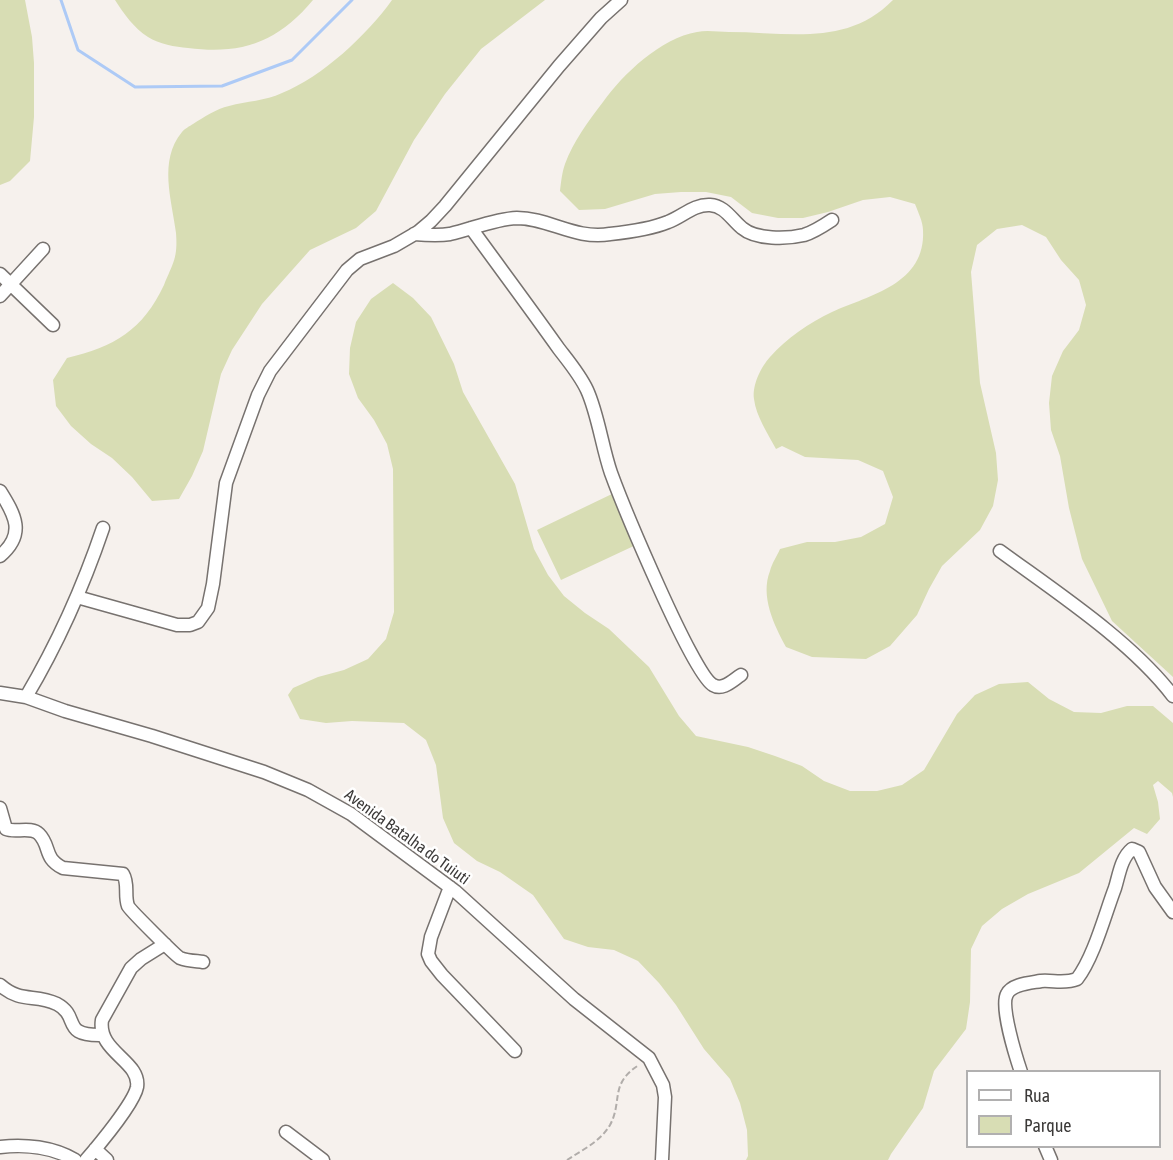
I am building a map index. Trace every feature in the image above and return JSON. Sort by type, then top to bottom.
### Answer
[{"type":"street","points":[[77,597],[177,625],[190,625],[202,618],[208,608],[213,585],[226,483],[246,426],[270,371],[347,270],[360,259],[394,246],[414,234],[446,206],[567,57],[601,18],[621,0]]},
{"type":"street","points":[[414,234],[436,236],[502,219],[529,219],[586,235],[607,235],[668,223],[707,204],[717,206],[728,213],[751,234],[762,236],[804,235],[832,220]]},
{"type":"street","points":[[471,228],[538,318],[588,391],[603,446],[624,507],[696,663],[711,684],[716,687],[726,685],[741,675]]},
{"type":"street","points":[[0,296],[43,249]]},
{"type":"street","points":[[0,274],[53,325]]},
{"type":"street","points":[[0,491],[13,514],[16,531],[9,548],[0,556]]},
{"type":"street","points":[[26,697],[48,660],[77,597],[103,528]]},
{"type":"street","points":[[1000,551],[1129,650],[1173,696]]},
{"type":"street","name":"Avenida Batalha do Tuiuti","points":[[0,693],[26,697],[87,718],[207,753],[308,790],[351,814],[450,887],[574,999],[649,1058],[663,1084],[665,1097],[662,1160]]},
{"type":"street","points":[[0,808],[6,829],[33,831],[40,835],[48,857],[54,864],[63,868],[123,874],[126,879],[128,907],[173,954],[181,958],[204,962]]},
{"type":"street","points":[[1020,1070],[1008,1022],[1006,995],[1014,988],[1026,984],[1077,979],[1087,964],[1129,851],[1132,849],[1139,852],[1155,887],[1173,912]]},
{"type":"street","points":[[450,887],[428,947],[431,961],[514,1051]]},
{"type":"street","points":[[86,1160],[131,1101],[137,1084],[133,1071],[102,1035],[104,1015],[132,968],[165,944]]},
{"type":"street","points":[[0,985],[14,995],[41,999],[63,1008],[68,1013],[73,1029],[79,1032],[102,1035]]},
{"type":"street","points":[[286,1132],[323,1160]]},
{"type":"street","points":[[0,1147],[53,1150],[75,1160]]},
{"type":"street","points":[[95,1149],[108,1160]]},
{"type":"path","points":[[567,1160],[597,1141],[614,1114],[618,1090],[627,1072],[649,1058]]},
{"type":"green space","points":[[0,0],[25,0],[34,63],[34,117],[30,161],[10,181],[0,185]]},
{"type":"green space","points":[[115,0],[313,0],[286,26],[258,42],[242,47],[207,50],[173,46],[152,39],[134,25]]},
{"type":"green space","points":[[392,0],[545,0],[481,49],[445,94],[414,140],[376,211],[356,228],[310,250],[262,304],[232,350],[221,374],[203,451],[192,476],[179,499],[152,501],[112,458],[91,444],[71,426],[56,406],[53,380],[67,358],[84,354],[113,342],[136,325],[156,301],[174,260],[176,249],[168,168],[170,155],[183,131],[219,109],[276,96],[313,77],[357,41]]},
{"type":"green space","points":[[893,0],[1173,0],[1173,677],[1112,621],[1082,559],[1069,508],[1060,456],[1051,430],[1049,403],[1052,376],[1063,351],[1079,330],[1086,305],[1079,280],[1061,260],[1046,237],[1022,225],[997,229],[977,245],[971,272],[980,383],[996,453],[998,480],[993,506],[980,530],[942,566],[917,615],[890,646],[866,659],[812,657],[786,647],[770,610],[767,581],[780,549],[807,542],[835,542],[861,537],[885,524],[893,497],[883,471],[858,460],[805,457],[782,446],[776,449],[757,412],[754,388],[760,371],[767,361],[799,332],[832,312],[878,293],[906,275],[922,248],[923,227],[915,204],[890,197],[863,200],[803,218],[778,218],[752,213],[731,197],[706,192],[655,194],[605,209],[579,210],[560,191],[568,156],[592,116],[621,80],[657,49],[683,36],[705,31],[816,34],[836,31],[856,25],[875,15]]},
{"type":"green space","points":[[393,283],[413,298],[431,317],[454,364],[463,392],[515,484],[534,549],[548,575],[564,596],[609,629],[649,667],[679,716],[696,736],[748,747],[775,756],[802,766],[824,781],[850,791],[877,791],[902,785],[924,770],[957,714],[975,695],[999,684],[1028,682],[1049,699],[1074,712],[1101,713],[1127,706],[1153,706],[1173,723],[1173,797],[1172,793],[1158,781],[1153,785],[1160,819],[1147,834],[1134,828],[1079,873],[1028,894],[1002,909],[982,926],[971,949],[970,1002],[966,1029],[934,1071],[923,1108],[888,1160],[746,1160],[748,1156],[747,1130],[740,1103],[730,1079],[704,1049],[659,983],[638,961],[614,950],[588,947],[564,939],[533,895],[500,872],[477,861],[454,843],[443,818],[436,765],[426,740],[404,723],[352,721],[326,723],[300,719],[288,695],[293,688],[368,659],[386,639],[394,612],[393,469],[387,444],[374,420],[358,398],[349,374],[350,348],[356,322],[371,299]]},
{"type":"green space","points":[[614,493],[638,544],[561,580],[537,530]]},
{"type":"waterway","points":[[61,0],[78,50],[135,87],[222,86],[292,60],[352,0]]}]
